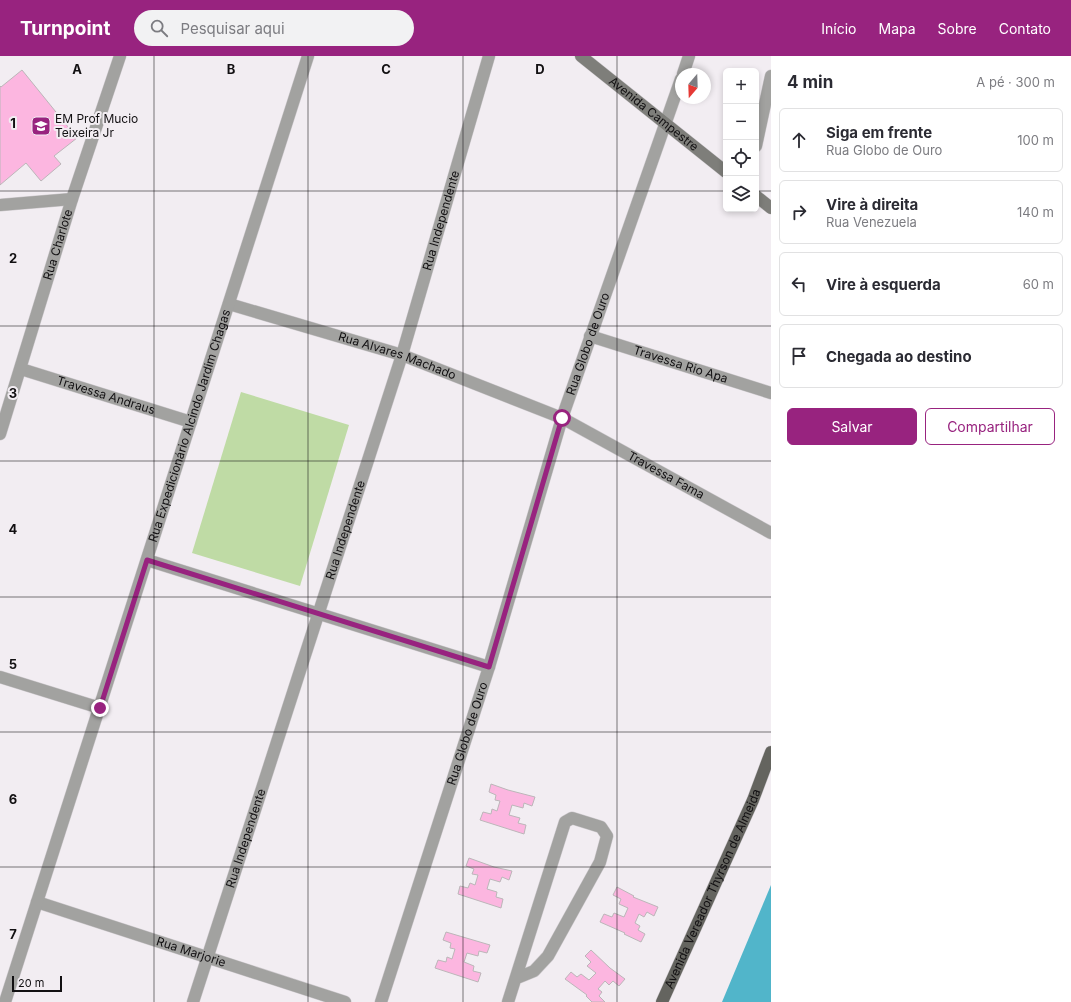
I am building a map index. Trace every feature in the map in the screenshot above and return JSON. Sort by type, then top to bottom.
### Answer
[{"type":"main road","name":"Avenida Campestre","points":[[581,56],[723,170]]},
{"type":"main road","points":[[759,198],[771,208]]},
{"type":"main road","name":"Avenida Vereador Thyrson de Almeida","points":[[662,1002],[753,800],[771,752]]},
{"type":"street","name":"Rua Charlote","points":[[0,434],[72,199],[120,56]]},
{"type":"street","name":"Rua Expedicionário Alcindo Jardim Chagas","points":[[5,1002],[308,56]]},
{"type":"street","name":"Rua Independente","points":[[194,1002],[402,355],[489,56]]},
{"type":"street","points":[[685,68],[690,56]]},
{"type":"street","points":[[757,140],[771,76]]},
{"type":"street","name":"Rua Globo de Ouro","points":[[381,1002],[489,667],[562,418],[675,96]]},
{"type":"street","points":[[0,205],[72,199]]},
{"type":"street","name":"Rua Alvares Machado","points":[[229,304],[402,355],[562,418]]},
{"type":"street","name":"Travessa Rio Apa","points":[[590,336],[771,394]]},
{"type":"street","name":"Travessa Andraus","points":[[21,369],[191,422]]},
{"type":"street","name":"Travessa Fama","points":[[562,418],[771,533]]},
{"type":"street","points":[[147,560],[489,667]]},
{"type":"street","points":[[0,677],[100,708]]},
{"type":"street","points":[[508,1002],[517,978],[566,822],[572,818],[601,827],[607,836],[600,862],[548,956],[534,971],[517,978]]},
{"type":"street","name":"Rua Marjorie","points":[[37,902],[208,956],[345,1002]]},
{"type":"green space","points":[[241,392],[349,425],[300,586],[192,553]]},
{"type":"water","points":[[771,885],[771,1002],[722,1002]]},
{"type":"building","points":[[22,70],[77,138],[54,156],[61,164],[41,181],[26,163],[0,185],[0,86],[1,87]]},
{"type":"building","points":[[491,784],[535,797],[532,806],[524,803],[523,808],[512,805],[509,815],[520,818],[518,823],[526,825],[524,834],[480,820],[483,812],[491,814],[492,809],[497,811],[500,801],[495,800],[496,795],[489,792]]},
{"type":"building","points":[[469,858],[494,867],[512,871],[509,880],[502,877],[500,882],[490,879],[487,889],[497,892],[496,897],[503,899],[501,908],[458,894],[460,886],[468,888],[470,883],[475,885],[478,875],[472,874],[474,869],[466,866]]},
{"type":"building","points":[[617,887],[634,896],[633,897],[658,907],[654,916],[647,912],[644,917],[639,914],[635,923],[640,926],[638,930],[645,934],[641,942],[600,922],[604,914],[612,917],[614,913],[624,917],[628,908],[619,904],[621,899],[613,895]]},
{"type":"building","points":[[446,932],[490,945],[487,953],[479,951],[478,956],[467,953],[464,962],[474,966],[473,971],[481,973],[478,982],[435,968],[438,960],[446,962],[447,957],[452,959],[455,949],[450,948],[451,943],[443,940]]},
{"type":"building","points":[[591,950],[610,968],[625,979],[619,986],[613,981],[609,985],[605,981],[598,989],[602,992],[599,996],[605,1002],[592,1002],[586,996],[587,995],[565,979],[571,972],[577,977],[581,974],[589,980],[596,973],[587,966],[591,962],[585,956]]},
{"type":"place","name":"EM Prof Mucio Teixeira Jr","points":[[41,126]]},
{"type":"route","points":[[100,708],[147,560],[489,667],[562,418]]}]
